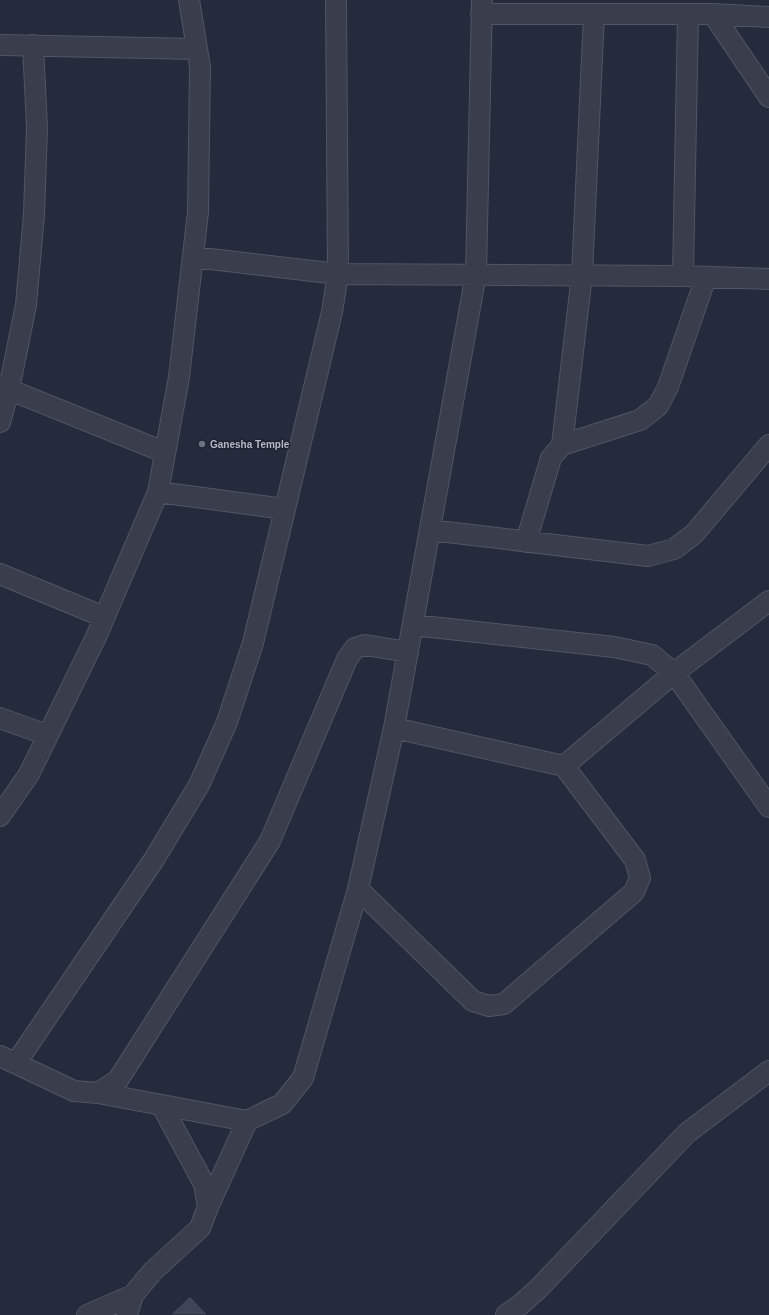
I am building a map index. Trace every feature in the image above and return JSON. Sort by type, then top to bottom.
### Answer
[{"type":"street","points":[[0,816],[28,774],[47,736],[104,617],[158,492],[164,452],[179,377],[198,212],[200,67],[189,0]]},
{"type":"street","points":[[336,0],[338,274],[332,312],[253,643],[227,722],[199,785],[154,861],[8,1060],[74,1092],[98,1093],[247,1121],[282,1104],[303,1078],[358,889],[394,728],[476,274],[481,7],[594,14],[713,14],[769,17]]},
{"type":"street","points":[[562,445],[582,275],[594,14]]},
{"type":"street","points":[[683,276],[688,14]]},
{"type":"street","points":[[713,14],[769,97]]},
{"type":"street","points":[[0,45],[197,49]]},
{"type":"street","points":[[0,422],[5,387],[26,305],[34,214],[37,128],[33,45]]},
{"type":"street","points":[[193,257],[338,274],[683,276],[769,279]]},
{"type":"street","points":[[526,542],[551,458],[562,445],[640,420],[658,406],[668,387],[706,277]]},
{"type":"street","points":[[5,387],[164,452]]},
{"type":"street","points":[[430,530],[648,556],[674,549],[694,534],[769,445]]},
{"type":"street","points":[[158,492],[285,509]]},
{"type":"street","points":[[0,574],[104,617]]},
{"type":"street","points":[[564,766],[674,673],[769,601]]},
{"type":"street","points":[[413,626],[614,647],[652,655],[674,673],[769,808]]},
{"type":"street","points":[[98,1093],[118,1080],[270,841],[347,659],[355,648],[365,645],[408,652]]},
{"type":"street","points":[[0,718],[47,736]]},
{"type":"street","points":[[358,889],[473,1002],[489,1006],[504,1004],[634,892],[640,878],[635,860],[564,766],[394,728]]},
{"type":"street","points":[[506,1315],[520,1306],[538,1290],[687,1133],[769,1071]]},
{"type":"street","points":[[162,1106],[204,1184],[208,1207]]},
{"type":"street","points":[[127,1315],[133,1295],[153,1271],[200,1228],[247,1121]]},
{"type":"street","points":[[87,1315],[133,1295]]},
{"type":"building","points":[[190,1296],[208,1315],[170,1315]]},
{"type":"place","name":"Ganesha Temple","points":[[202,444]]}]
